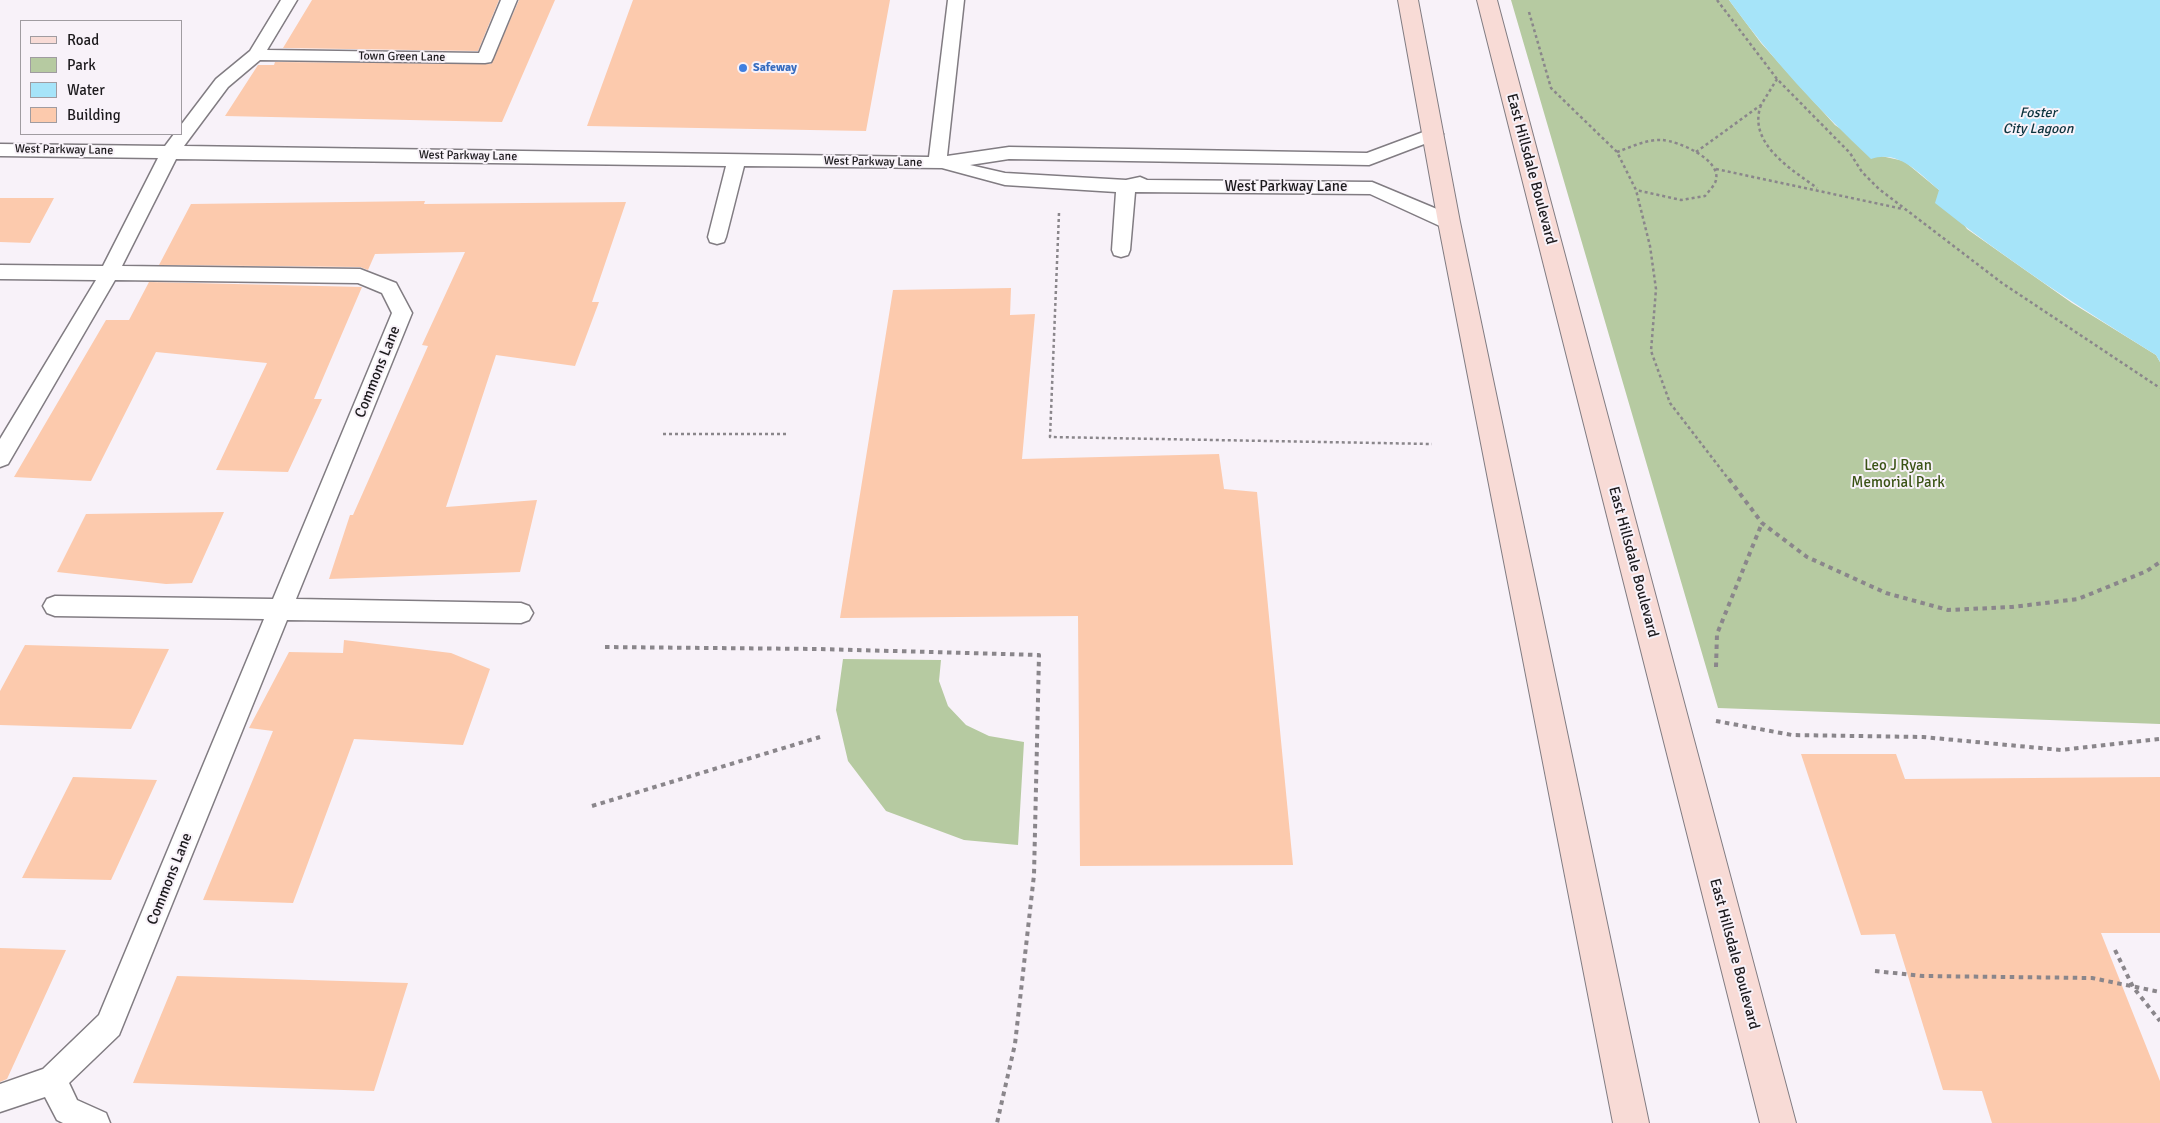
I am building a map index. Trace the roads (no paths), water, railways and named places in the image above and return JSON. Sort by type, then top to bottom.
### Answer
[{"type":"main road","points":[[1408,0],[1449,222],[1631,1123]]},
{"type":"main road","name":"East Hillsdale Boulevard","points":[[1487,0],[1778,1123]]},
{"type":"lane","points":[[0,458],[109,274],[170,152],[222,83],[256,55],[289,0]]},
{"type":"lane","name":"Town Green Lane","points":[[256,55],[485,58],[509,0]]},
{"type":"lane","points":[[937,162],[956,0]]},
{"type":"lane","name":"West Parkway Lane","points":[[0,150],[937,162],[1009,153],[1369,158],[1434,134]]},
{"type":"lane","points":[[1121,250],[1126,186],[1272,157]]},
{"type":"lane","points":[[717,237],[737,160]]},
{"type":"lane","name":"West Parkway Lane","points":[[937,162],[1006,179],[1126,186],[1372,188],[1449,222]]},
{"type":"lane","name":"Commons Lane","points":[[0,272],[360,276],[390,288],[402,313],[110,1025],[52,1080],[0,1098]]},
{"type":"lane","points":[[55,606],[520,613]]},
{"type":"lane","points":[[52,1080],[67,1110],[96,1123]]},
{"type":"water","name":"Foster City Lagoon","points":[[1729,0],[2160,0],[2160,362],[2156,355],[2043,282],[1988,244],[1935,203],[1939,190],[1908,164],[1890,157],[1871,159],[1796,83]]},
{"type":"place","name":"Safeway","points":[[743,68]]},
{"type":"park label","name":"Leo J Ryan Memorial Park","points":[[1898,474]]}]
